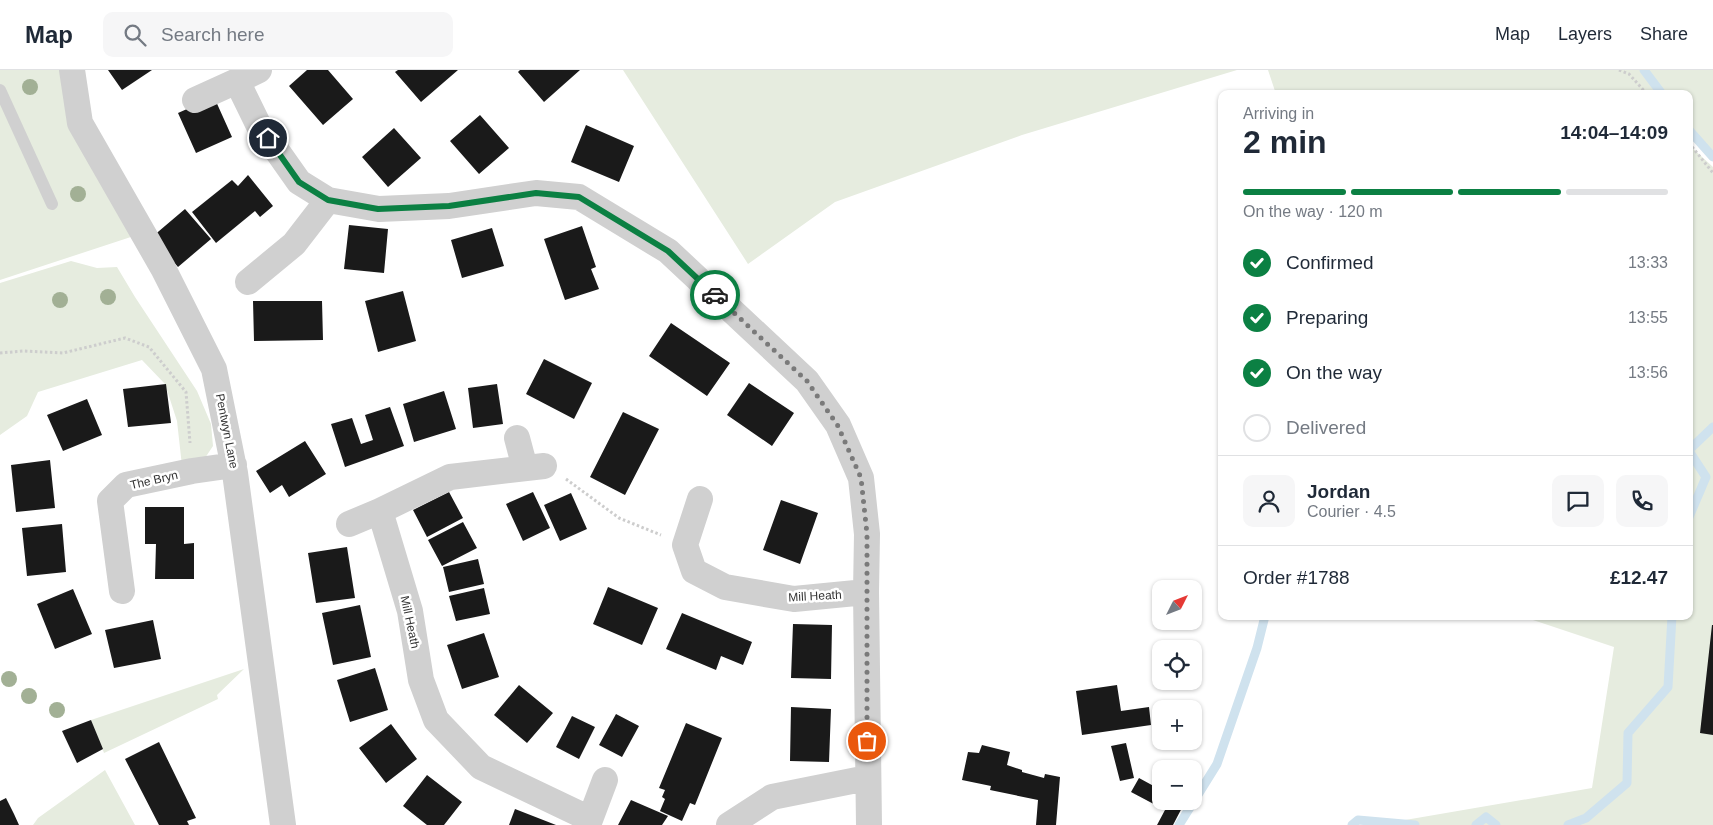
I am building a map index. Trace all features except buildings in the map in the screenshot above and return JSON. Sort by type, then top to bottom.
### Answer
[{"type":"street","name":"Pentwyn Lane","points":[[72,70],[80,123],[163,268],[214,369],[234,465],[283,825]]},
{"type":"street","points":[[195,100],[248,76],[258,124],[299,182],[328,200],[378,209],[449,206],[536,193],[579,197],[668,251],[807,381],[838,426],[861,478],[867,534],[869,825]]},
{"type":"street","points":[[248,282],[294,244],[328,200]]},
{"type":"street","points":[[349,524],[450,478],[534,467],[517,438]]},
{"type":"street","name":"The Bryn","points":[[122,591],[110,501],[126,485],[192,471],[234,465]]},
{"type":"street","points":[[685,545],[700,499]]},
{"type":"street","name":"Mill Heath","points":[[380,511],[410,611],[421,680],[436,720],[481,767],[589,822],[605,780]]},
{"type":"street","name":"Mill Heath","points":[[685,545],[694,570],[725,587],[794,599],[866,592]]},
{"type":"street","points":[[729,825],[772,797],[868,778]]},
{"type":"lane","points":[[0,90],[52,204]]},
{"type":"path","points":[[1619,70],[1629,74],[1643,90]]},
{"type":"path","points":[[1693,148],[1713,173]]},
{"type":"path","points":[[0,354],[23,351],[63,353],[125,338],[149,347],[186,392],[192,471]]},
{"type":"path","points":[[534,467],[562,476],[619,518],[685,545]]},
{"type":"shaded area","points":[[0,70],[72,70],[80,123],[143,233],[0,280]]},
{"type":"shaded area","points":[[623,70],[1237,70],[1022,135],[835,202],[748,264]]},
{"type":"shaded area","points":[[1268,70],[1713,70],[1713,157],[1693,134],[1693,90],[1275,90]]},
{"type":"shaded area","points":[[1693,149],[1713,167],[1713,825],[1376,825],[1592,788],[1614,647],[1533,620],[1693,620]]},
{"type":"shaded area","points":[[71,261],[97,268],[117,267],[197,391],[211,424],[213,446],[205,458],[182,466],[177,421],[165,384],[142,360],[38,392],[27,416],[0,435],[0,283]]},
{"type":"shaded area","points":[[244,669],[217,695],[218,699],[104,753],[91,720]]},
{"type":"shaded area","points":[[105,770],[135,825],[33,825],[38,818]]},
{"type":"waterway","points":[[1644,70],[1659,90]]},
{"type":"waterway","points":[[1693,134],[1713,157]]},
{"type":"waterway","points":[[1693,446],[1713,427]]},
{"type":"waterway","points":[[1693,457],[1706,477],[1693,508]]},
{"type":"waterway","points":[[1202,788],[1217,764],[1257,648],[1264,620]]},
{"type":"waterway","points":[[1568,825],[1586,818],[1627,783],[1628,733],[1668,687],[1672,620]]},
{"type":"waterway","points":[[1179,825],[1188,810]]},
{"type":"waterway","points":[[1476,825],[1486,817],[1496,825]]},
{"type":"waterway","points":[[1352,825],[1358,820],[1415,825]]},
{"type":"way so far","points":[[715,295],[807,381],[838,426],[861,478],[867,534],[867,741]]},
{"type":"route","points":[[268,138],[299,182],[328,200],[378,209],[449,206],[536,193],[579,197],[668,251],[715,295]]}]
